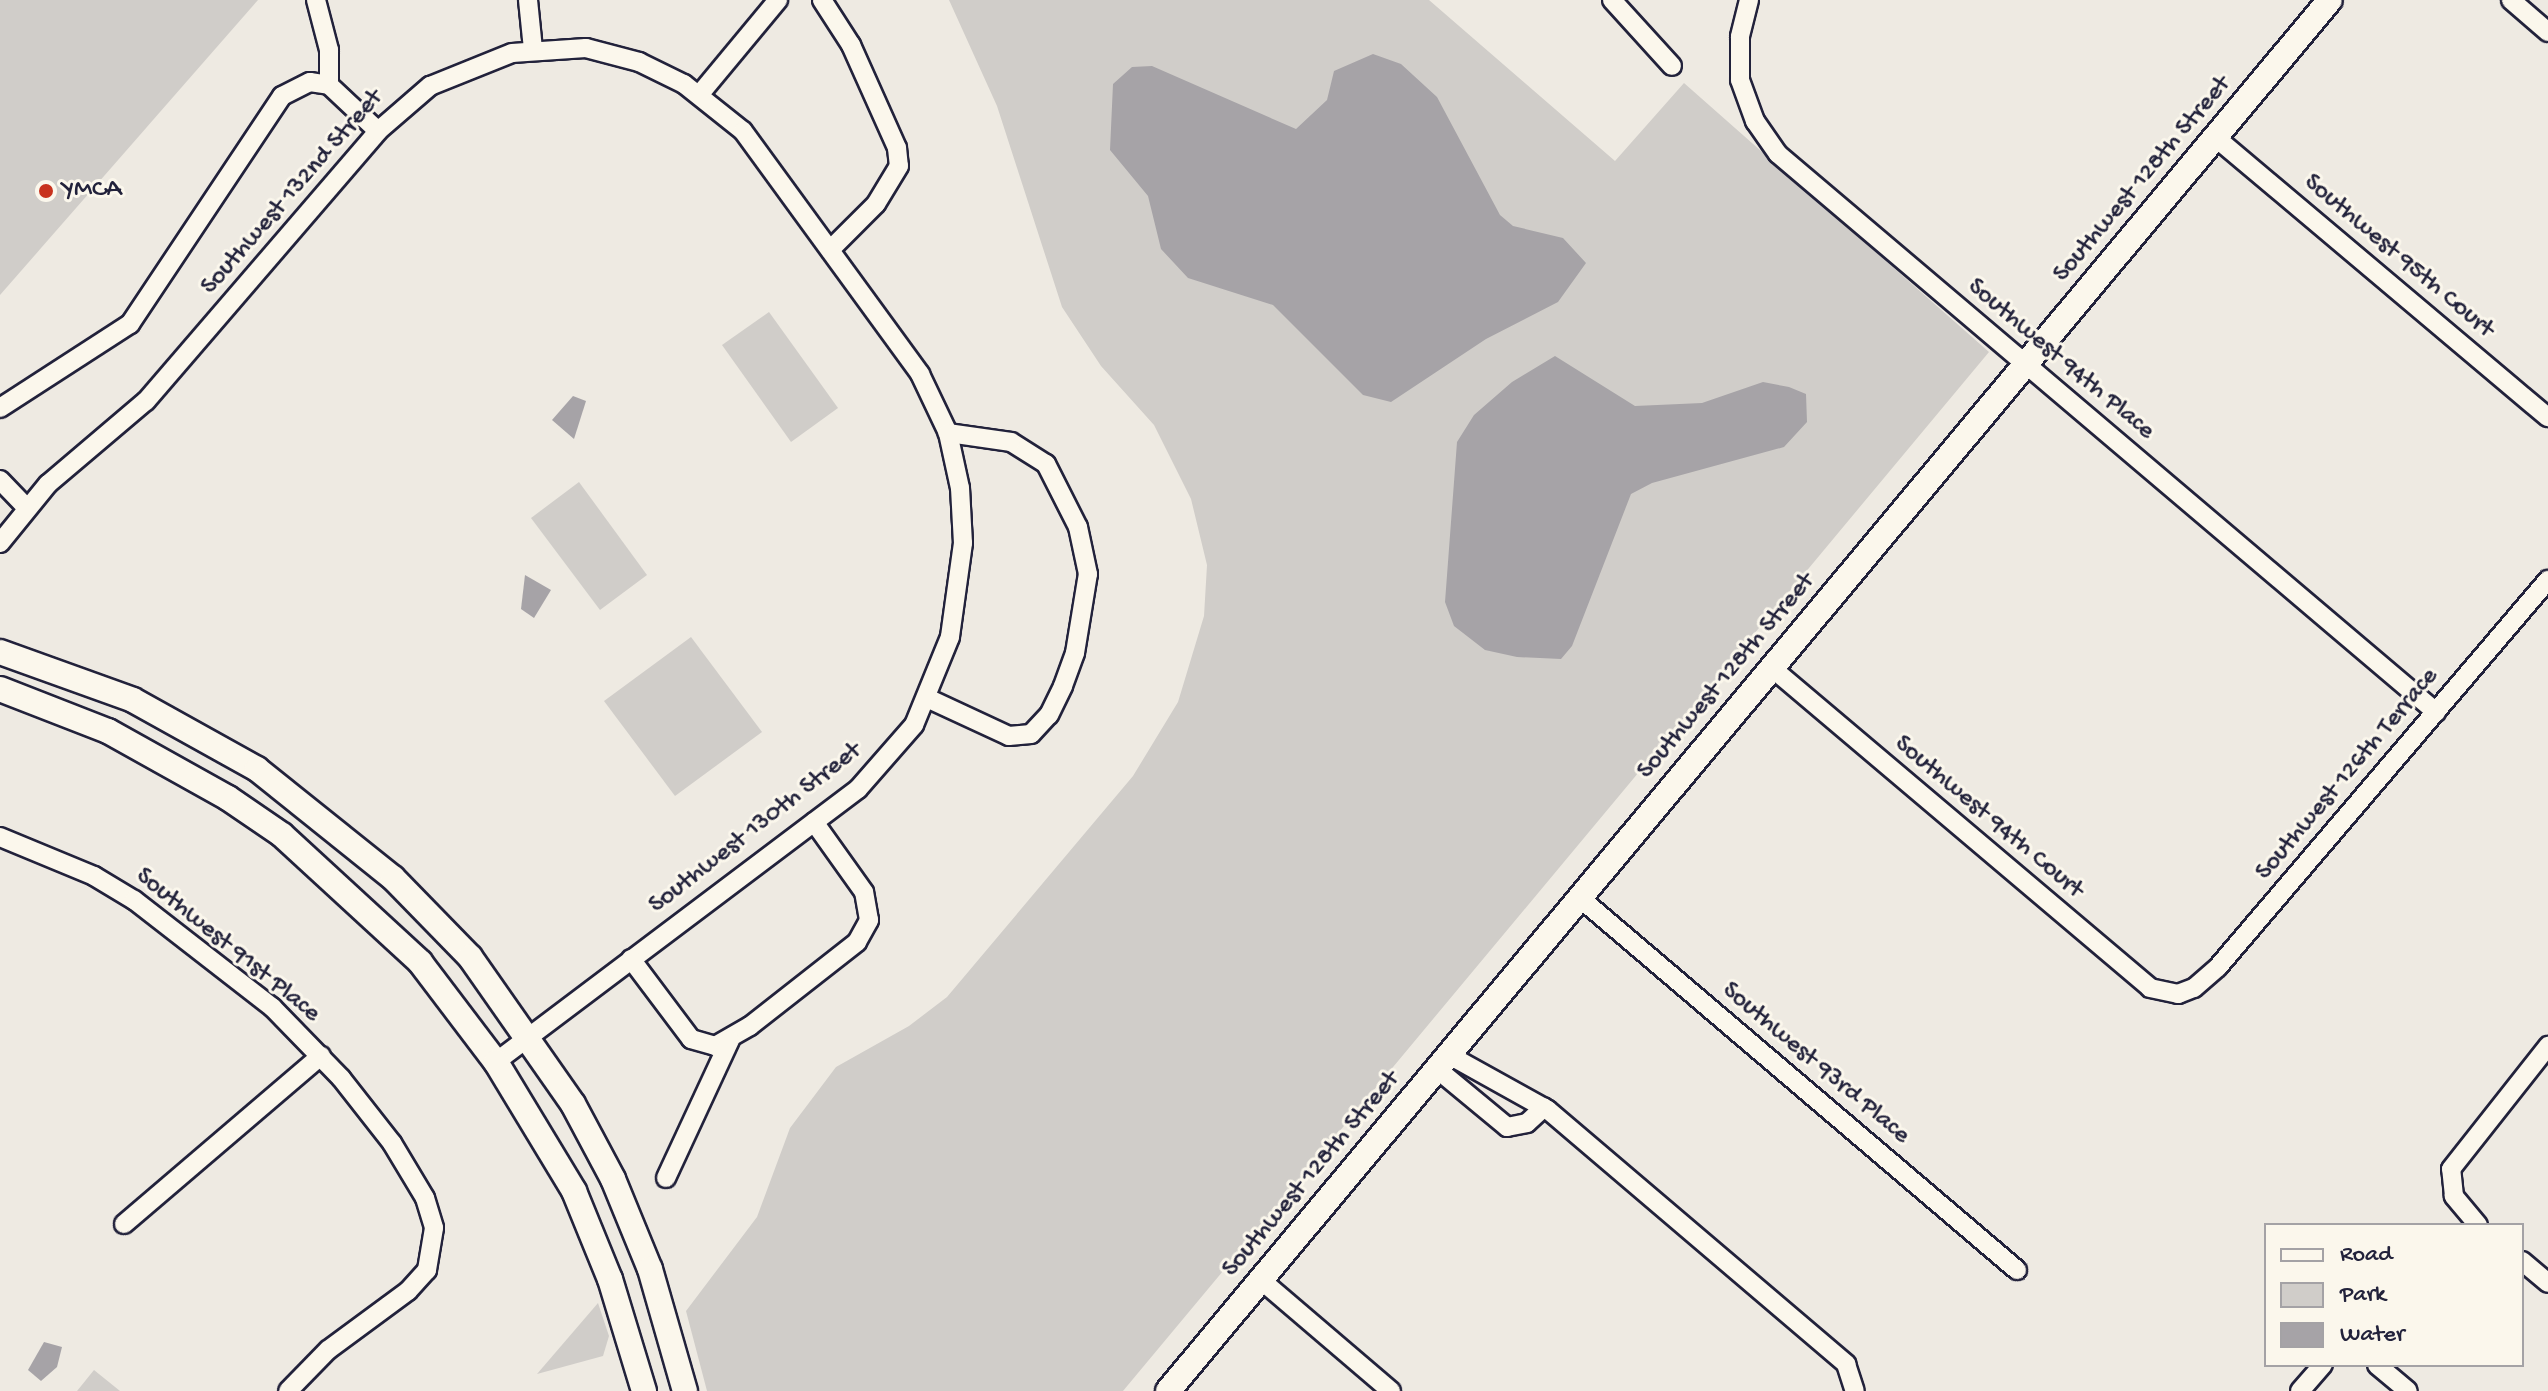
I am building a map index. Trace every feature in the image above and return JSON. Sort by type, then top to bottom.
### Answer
[{"type":"street","points":[[316,0],[329,50],[329,85]]},
{"type":"street","points":[[528,0],[533,49]]},
{"type":"street","points":[[699,95],[778,0]]},
{"type":"street","points":[[822,0],[851,45],[897,148],[899,166],[876,204],[830,250]]},
{"type":"street","points":[[1612,0],[1672,66]]},
{"type":"street","name":"Southwest 94th Place","points":[[1749,0],[1740,37],[1739,75],[1767,142],[2025,365],[2436,712]]},
{"type":"street","name":"Southwest 128th Street","points":[[1168,1391],[2330,0]]},
{"type":"street","points":[[2511,0],[2548,32]]},
{"type":"street","name":"Southwest 132nd Street","points":[[0,543],[25,506],[146,401],[378,131],[411,98],[450,75],[533,49],[604,51],[655,69],[699,95],[749,139],[830,250]]},
{"type":"street","points":[[0,408],[125,329],[173,263],[269,111],[294,88],[310,82],[329,85],[378,131]]},
{"type":"street","name":"Southwest 95th Court","points":[[2215,137],[2548,417]]},
{"type":"street","name":"Southwest 130th Street","points":[[496,1062],[814,822],[879,769],[927,698],[950,637],[963,543],[960,488],[948,433],[920,374],[830,250]]},
{"type":"street","points":[[927,698],[1009,736],[1031,734],[1049,715],[1075,653],[1088,574],[1078,527],[1046,464],[1011,442],[948,433]]},
{"type":"street","points":[[0,480],[25,506]]},
{"type":"street","name":"Southwest 126th Terrace","points":[[2178,994],[2213,973],[2548,580]]},
{"type":"street","points":[[0,652],[133,700],[257,769],[288,790],[404,889],[470,957],[529,1036],[573,1104],[613,1179],[650,1269],[684,1387],[642,1391],[610,1279],[574,1191],[496,1062],[420,962],[264,823],[235,803],[108,731],[0,689]]},
{"type":"street","name":"Southwest 94th Court","points":[[1772,668],[2150,988],[2178,994]]},
{"type":"street","points":[[235,803],[257,769]]},
{"type":"street","points":[[264,823],[288,790]]},
{"type":"street","points":[[631,959],[691,1039],[715,1046],[730,1040],[857,942],[869,920],[864,892],[814,822]]},
{"type":"street","name":"Southwest 91st Place","points":[[0,837],[94,876],[134,900],[272,1007],[321,1056],[376,1121],[425,1198],[434,1228],[427,1270],[408,1291],[328,1350],[288,1391]]},
{"type":"street","name":"Southwest 93rd Place","points":[[1580,898],[2017,1270]]},
{"type":"street","points":[[666,1178],[730,1040]]},
{"type":"street","points":[[2476,1223],[2454,1196],[2448,1180],[2468,1140],[2548,1046]]},
{"type":"street","points":[[124,1224],[321,1056]]},
{"type":"street","points":[[1443,1062],[1507,1127],[1527,1123],[1544,1107]]},
{"type":"street","points":[[1443,1062],[1544,1107],[1846,1364],[1855,1391]]},
{"type":"street","points":[[2524,1263],[2548,1283]]},
{"type":"street","points":[[1261,1280],[1391,1391]]},
{"type":"street","points":[[2300,1391],[2321,1367]]},
{"type":"street","points":[[2379,1367],[2408,1391]]},
{"type":"green space","name":"YMCA","points":[[0,0],[258,0],[0,295]]},
{"type":"green space","points":[[949,0],[1429,0],[1615,161],[1684,83],[1989,352],[1123,1391],[707,1391],[686,1311],[757,1217],[790,1128],[836,1067],[909,1026],[947,997],[1133,776],[1178,702],[1204,616],[1207,565],[1191,499],[1154,425],[1101,366],[1062,307],[997,106]]},
{"type":"green space","points":[[769,312],[838,408],[791,442],[722,345]]},
{"type":"green space","points":[[579,482],[647,575],[600,610],[531,518]]},
{"type":"green space","points":[[691,637],[762,732],[675,796],[604,701]]},
{"type":"green space","points":[[598,1303],[609,1336],[603,1356],[537,1374]]},
{"type":"green space","points":[[94,1370],[120,1391],[77,1391]]},
{"type":"water","points":[[1373,54],[1401,64],[1437,97],[1500,215],[1513,226],[1563,238],[1586,263],[1558,302],[1486,339],[1391,402],[1363,395],[1273,305],[1188,278],[1161,249],[1148,196],[1110,150],[1113,84],[1132,67],[1152,66],[1296,129],[1327,100],[1334,71]]},
{"type":"water","points":[[1555,356],[1635,406],[1702,403],[1763,382],[1789,387],[1806,394],[1807,422],[1784,447],[1652,483],[1631,494],[1572,646],[1561,659],[1517,657],[1485,650],[1454,626],[1445,602],[1457,442],[1474,415],[1512,382]]},
{"type":"water","points":[[573,396],[586,401],[574,439],[552,420]]},
{"type":"water","points":[[525,575],[551,590],[534,618],[521,609]]},
{"type":"water","points":[[44,1342],[62,1347],[57,1367],[41,1381],[28,1370]]},
{"type":"place","name":"YMCA","points":[[46,191]]}]
